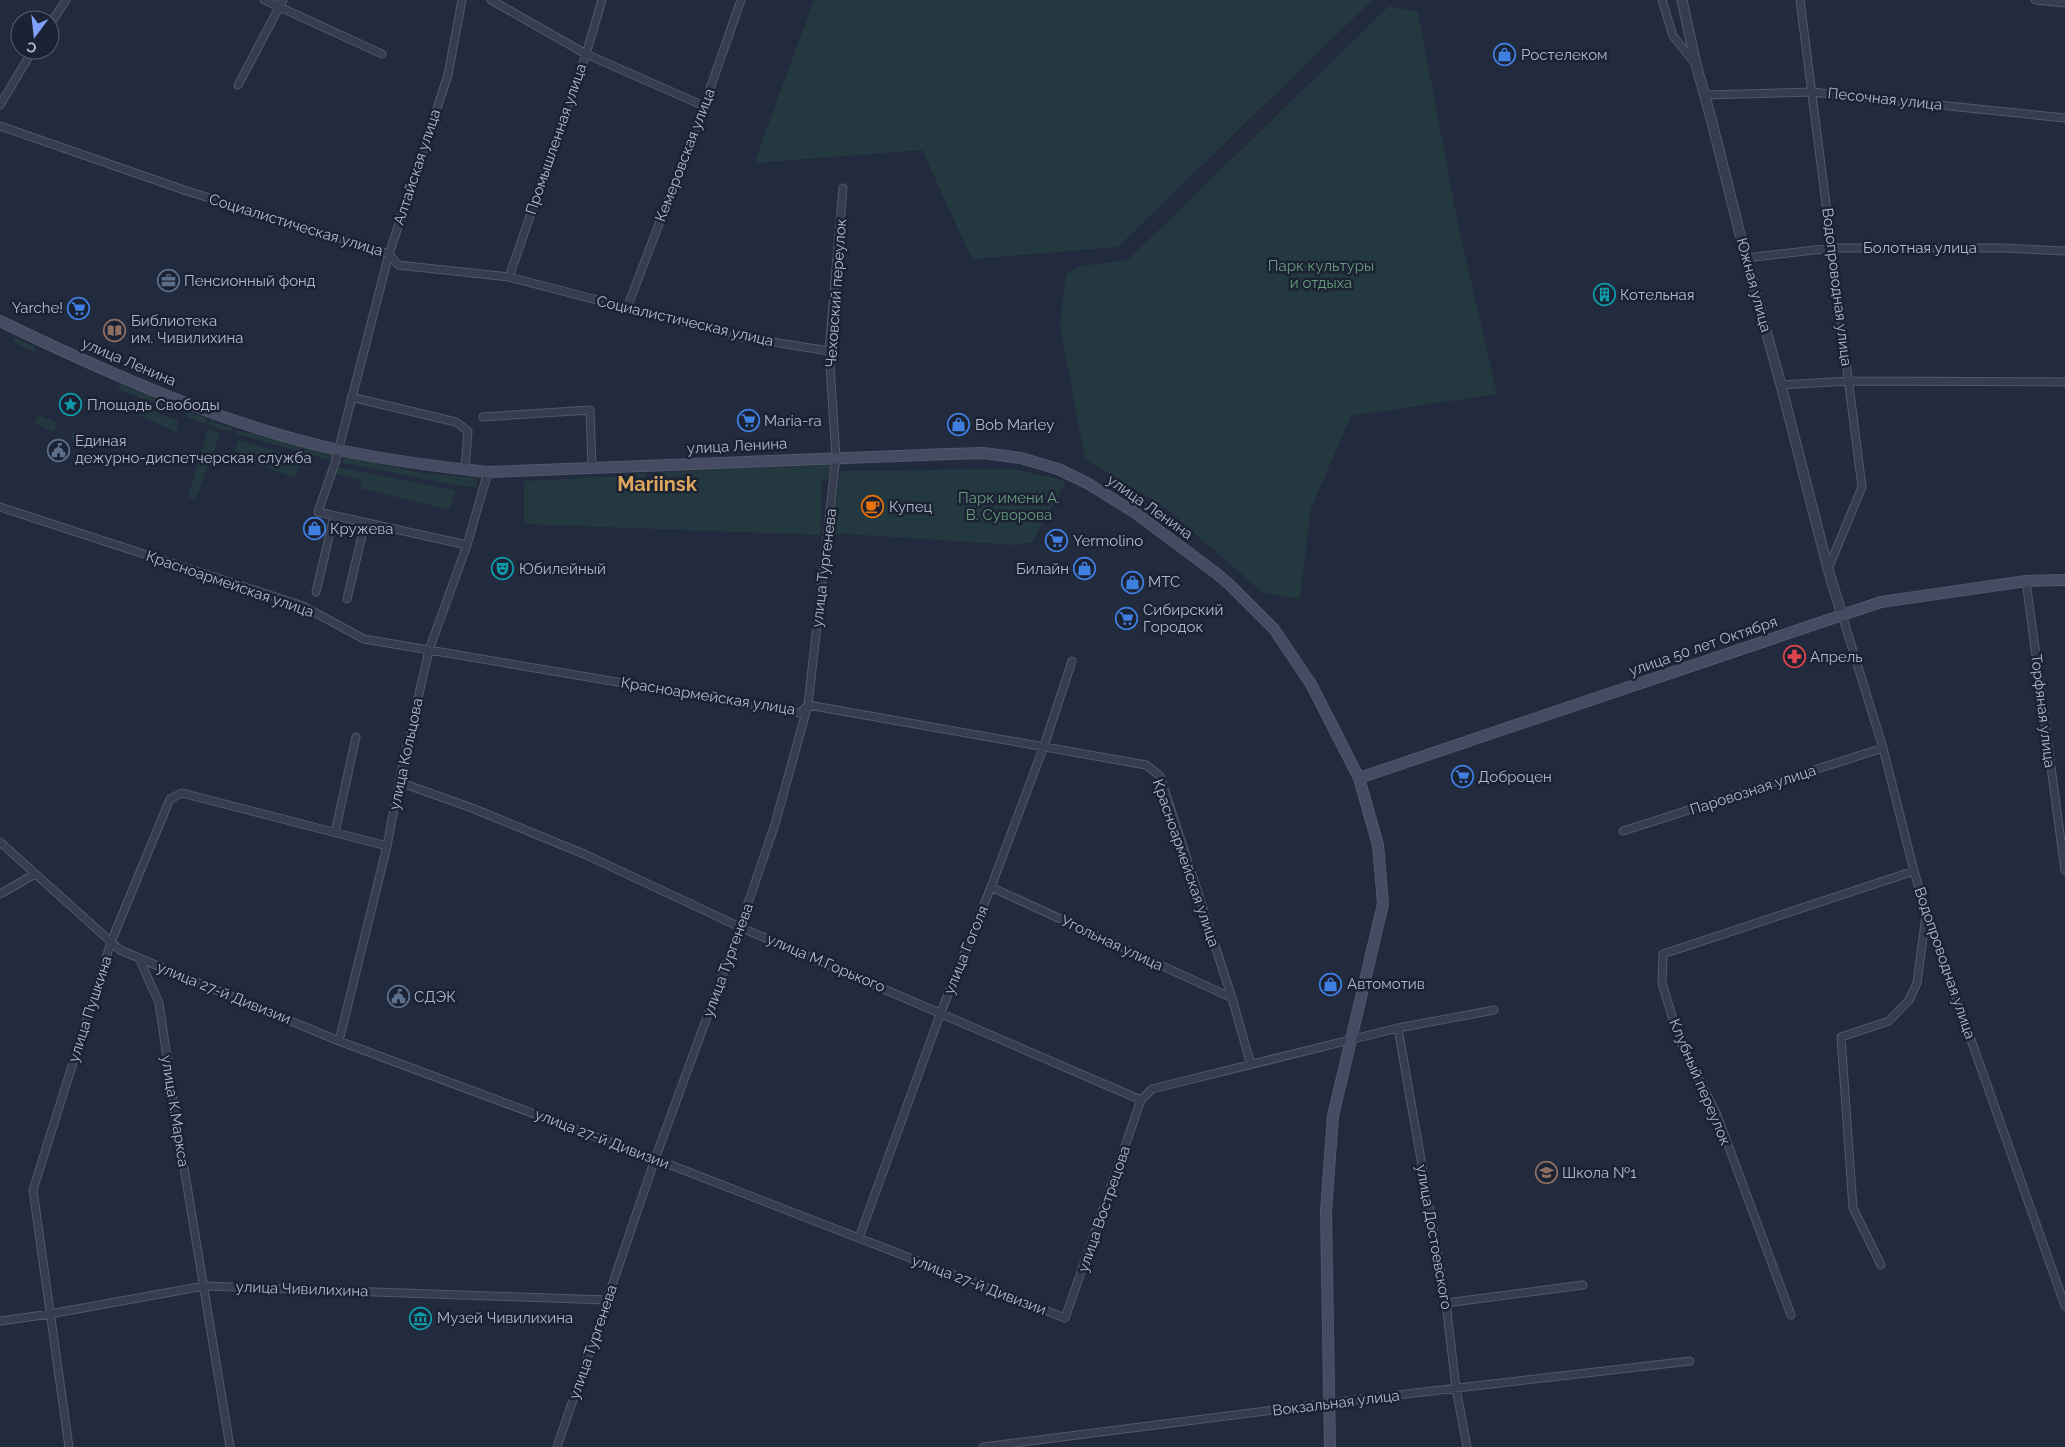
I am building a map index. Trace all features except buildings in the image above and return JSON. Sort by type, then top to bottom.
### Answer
[{"type":"main road","name":"улица Ленина","points":[[0,320],[202,410],[338,450],[436,466],[488,472],[836,457],[983,453],[1021,458],[1058,469],[1087,483],[1134,512],[1216,573],[1274,629],[1311,684],[1359,778],[1378,845],[1383,904],[1333,1116],[1326,1211],[1330,1447]]},
{"type":"main road","name":"улица 50 лет Октября","points":[[1359,778],[1881,602],[2026,581],[2065,580]]},
{"type":"street","points":[[264,0],[281,3],[382,54]]},
{"type":"street","name":"Алтайская улица","points":[[334,516],[318,512],[338,450],[389,254],[448,75],[462,0]]},
{"type":"street","points":[[491,0],[586,54],[704,106]]},
{"type":"street","name":"Промышленная улица","points":[[509,277],[586,54],[602,0]]},
{"type":"street","name":"Кемеровская улица","points":[[627,308],[704,106],[741,0]]},
{"type":"street","points":[[1662,0],[1673,36],[1696,64]]},
{"type":"street","name":"Южная улица","points":[[1682,0],[1696,64],[1746,258],[1828,569],[1842,615]]},
{"type":"street","name":"Водопроводная улица","points":[[1800,0],[1862,487],[1828,569]]},
{"type":"street","points":[[2035,0],[2065,3]]},
{"type":"street","points":[[238,85],[281,3]]},
{"type":"street","points":[[0,105],[27,60]]},
{"type":"street","name":"Песочная улица","points":[[1705,95],[1812,92],[2065,118]]},
{"type":"street","name":"Социалистическая улица","points":[[0,126],[186,190],[389,254],[398,265],[509,277],[736,336],[829,351]]},
{"type":"street","name":"Чеховский переулок","points":[[836,457],[829,351],[843,188]]},
{"type":"street","name":"Болотная улица","points":[[1746,258],[1832,248],[2003,248],[2065,251]]},
{"type":"street","points":[[1781,385],[1849,381],[2065,382]]},
{"type":"street","points":[[351,397],[456,422],[468,431],[464,469]]},
{"type":"street","points":[[483,417],[590,410],[592,468]]},
{"type":"street","name":"улица Тургенева","points":[[557,1447],[655,1159],[740,927],[775,824],[808,705],[836,457]]},
{"type":"street","name":"улица Кольцова","points":[[339,1041],[387,846],[399,782],[429,650],[467,545],[488,472]]},
{"type":"street","name":"Красноармейская улица","points":[[0,507],[303,606],[364,639],[800,713],[808,705],[1146,765],[1160,776],[1232,998],[1251,1065]]},
{"type":"street","points":[[316,592],[334,516],[467,545]]},
{"type":"street","points":[[348,599],[365,523]]},
{"type":"street","name":"Торфяная улица","points":[[2026,581],[2065,871]]},
{"type":"street","name":"Водопроводная улица","points":[[1842,615],[1883,748],[1926,912],[2065,1306]]},
{"type":"street","name":"улица Гоголя","points":[[860,1238],[941,1012],[992,887],[1044,746],[1072,661]]},
{"type":"street","points":[[335,833],[356,737]]},
{"type":"street","name":"Паровозная улица","points":[[1623,831],[1883,748]]},
{"type":"street","name":"улица М.Горького","points":[[399,782],[472,808],[584,854],[740,927],[941,1012],[1141,1100]]},
{"type":"street","name":"улица Пушкина","points":[[69,1447],[33,1190],[111,942],[170,799],[182,792],[387,846]]},
{"type":"street","points":[[0,842],[120,950],[139,958]]},
{"type":"street","name":"Клубный переулок","points":[[1790,1314],[1717,1115],[1679,1039],[1662,983],[1663,954],[1914,871]]},
{"type":"street","points":[[0,894],[35,874]]},
{"type":"street","name":"Угольная улица","points":[[992,887],[1232,998]]},
{"type":"street","points":[[1881,1264],[1852,1208],[1841,1037],[1889,1021],[1909,1000],[1917,983],[1926,912]]},
{"type":"street","name":"улица 27-й Дивизии","points":[[139,958],[339,1041],[655,1159],[1065,1318]]},
{"type":"street","name":"улица К.Маркса","points":[[139,958],[159,1003],[230,1447]]},
{"type":"street","points":[[1141,1100],[1152,1089],[1398,1028],[1494,1010]]},
{"type":"street","name":"улица Достоевского","points":[[1398,1028],[1446,1303],[1456,1388],[1467,1447]]},
{"type":"street","name":"улица Вострецова","points":[[1065,1318],[1141,1100]]},
{"type":"street","points":[[1446,1303],[1582,1285]]},
{"type":"street","name":"улица Чивилихина","points":[[0,1321],[50,1314],[204,1286],[607,1300]]},
{"type":"street","name":"Вокзальная улица","points":[[982,1447],[1329,1403],[1690,1361]]},
{"type":"green space","points":[[814,0],[1372,0],[1118,247],[972,259],[922,150],[754,163]]},
{"type":"green space","name":"Парк культуры и отдыха","points":[[1389,6],[1418,12],[1459,229],[1497,394],[1351,416],[1311,508],[1300,599],[1263,593],[1167,509],[1085,459],[1060,326],[1066,274],[1081,266],[1128,260]]},
{"type":"green space","points":[[15,338],[36,347],[34,352],[13,342]]},
{"type":"green space","points":[[120,384],[172,404],[170,409],[118,389]]},
{"type":"green space","points":[[137,405],[177,420],[176,432],[133,412]]},
{"type":"green space","points":[[188,412],[207,418],[205,424],[186,417]]},
{"type":"green space","points":[[38,415],[58,423],[54,432],[34,423]]},
{"type":"green space","points":[[210,421],[233,428],[231,432],[209,426]]},
{"type":"green space","points":[[208,429],[220,433],[196,499],[188,497]]},
{"type":"green space","points":[[74,430],[94,439],[90,447],[70,439]]},
{"type":"green space","points":[[237,430],[333,454],[332,461],[236,434]]},
{"type":"green space","points":[[238,440],[302,459],[295,478],[236,457],[237,454],[234,452]]},
{"type":"green space","points":[[344,455],[422,473],[477,478],[477,487],[460,486],[342,463]]},
{"type":"green space","points":[[831,465],[830,479],[822,479],[821,535],[524,524],[524,481],[621,476],[622,482],[682,480],[682,477],[659,478],[659,472]]},
{"type":"green space","points":[[337,467],[455,490],[450,510],[360,488],[362,480],[335,474]]},
{"type":"green space","name":"Парк имени А. В. Суворова","points":[[1014,469],[1063,480],[1065,483],[1032,542],[1015,545],[832,533],[840,471]]},
{"type":"green space","points":[[645,473],[646,478],[626,479],[626,474]]},
{"type":"place","name":"Ростелеком","points":[[1505,55]]},
{"type":"place","name":"Пенсионный фонд","points":[[168,281]]},
{"type":"place","name":"Котельная","points":[[1604,295]]},
{"type":"place","name":"Yarche!","points":[[79,308]]},
{"type":"place","name":"Библиотека им. Чивилихина","points":[[115,330]]},
{"type":"place","name":"Площадь Свободы","points":[[71,405]]},
{"type":"place","name":"Maria-ra","points":[[748,421]]},
{"type":"place","name":"Bob Marley","points":[[959,425]]},
{"type":"place","name":"Единая дежурно-диспетчерская служба","points":[[59,450]]},
{"type":"place","name":"Купец","points":[[873,507]]},
{"type":"place","name":"Кружева","points":[[314,529]]},
{"type":"place","name":"Yermolino","points":[[1057,541]]},
{"type":"place","name":"Юбилейный","points":[[503,569]]},
{"type":"place","name":"Билайн","points":[[1085,569]]},
{"type":"place","name":"МТС","points":[[1132,582]]},
{"type":"place","name":"Сибирский Городок","points":[[1127,619]]},
{"type":"place","name":"Апрель","points":[[1794,657]]},
{"type":"place","name":"Доброцен","points":[[1462,777]]},
{"type":"place","name":"Автомотив","points":[[1331,984]]},
{"type":"place","name":"СДЭК","points":[[398,997]]},
{"type":"place","name":"Школа №1","points":[[1546,1173]]},
{"type":"place","name":"Музей Чивилихина","points":[[421,1318]]},
{"type":"district","name":"Mariinsk","points":[[657,484]]}]
